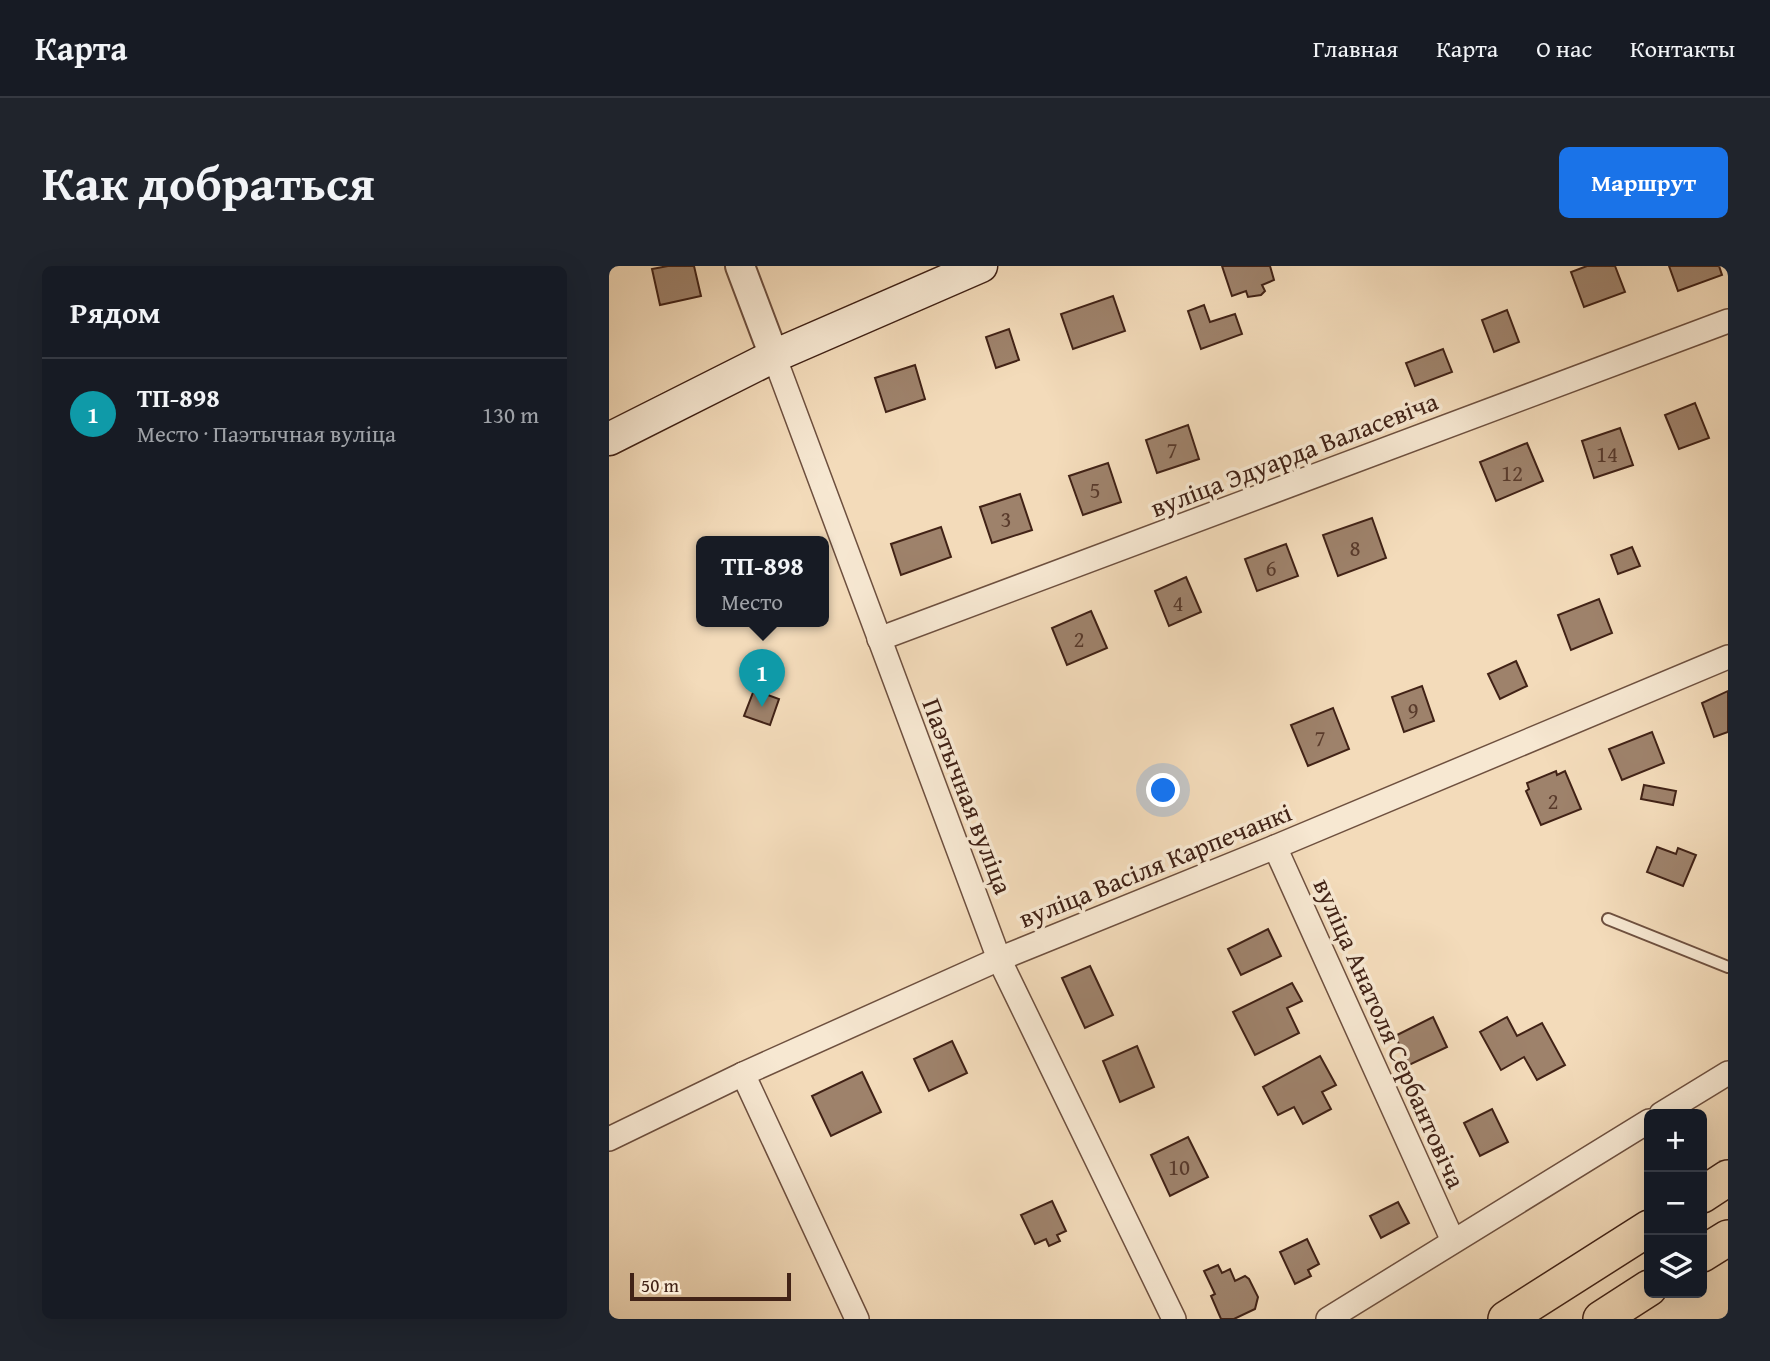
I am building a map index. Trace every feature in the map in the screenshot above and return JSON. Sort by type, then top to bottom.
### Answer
[{"type":"main road","points":[[609,439],[774,356],[981,266]]},
{"type":"main road","points":[[1707,1192],[1728,1178]]},
{"type":"main road","points":[[1506,1319],[1644,1231]]},
{"type":"main road","points":[[1707,1251],[1728,1238]]},
{"type":"main road","points":[[1601,1319],[1644,1291]]},
{"type":"street","points":[[740,266],[774,356]]},
{"type":"street","name":"вуліца Эдуарда Валасевіча","points":[[879,639],[1728,321]]},
{"type":"street","name":"Паэтычная вуліца","points":[[774,356],[999,959],[1174,1319]]},
{"type":"street","name":"вуліца Васіля Карпечанкі","points":[[609,1139],[743,1074],[999,959],[1275,847],[1728,657]]},
{"type":"street","name":"вуліца Анатоля Сербантовіча","points":[[1275,847],[1453,1241]]},
{"type":"street","points":[[1669,1109],[1728,1073]]},
{"type":"street","points":[[743,1074],[857,1319]]},
{"type":"street","points":[[1328,1319],[1644,1124]]},
{"type":"lane","points":[[1608,919],[1728,967]]},
{"type":"building","points":[[694,266],[701,296],[660,305],[652,269]]},
{"type":"building","points":[[1222,266],[1270,266],[1274,280],[1262,285],[1265,291],[1261,295],[1248,297],[1246,291],[1232,296]]},
{"type":"building","points":[[1587,266],[1615,266],[1625,292],[1584,307],[1571,272]]},
{"type":"building","points":[[1669,266],[1719,266],[1722,275],[1678,291]]},
{"type":"building","points":[[1113,296],[1125,331],[1073,349],[1061,314]]},
{"type":"building","points":[[1204,305],[1210,322],[1235,314],[1242,334],[1201,349],[1188,311]]},
{"type":"building","points":[[1507,310],[1519,342],[1494,352],[1482,320]]},
{"type":"building","points":[[1009,329],[1019,360],[996,368],[986,337]]},
{"type":"building","points":[[1443,349],[1452,372],[1415,386],[1406,363]]},
{"type":"building","points":[[915,365],[925,399],[886,412],[875,378]]},
{"type":"building","points":[[1695,403],[1709,438],[1679,449],[1665,415]]},
{"type":"building","points":[[1188,425],[1199,459],[1157,473],[1146,440]]},
{"type":"building","points":[[1620,428],[1633,465],[1594,478],[1582,441]]},
{"type":"building","points":[[1527,443],[1543,481],[1496,501],[1480,462]]},
{"type":"building","points":[[1108,463],[1121,502],[1083,515],[1069,476]]},
{"type":"building","points":[[1020,494],[1032,530],[992,543],[980,507]]},
{"type":"building","points":[[1372,518],[1386,558],[1338,576],[1323,535]]},
{"type":"building","points":[[941,527],[951,557],[901,575],[891,544]]},
{"type":"building","points":[[1286,544],[1298,576],[1257,591],[1245,559]]},
{"type":"building","points":[[1632,547],[1640,566],[1618,574],[1611,555]]},
{"type":"building","points":[[1186,577],[1201,612],[1169,626],[1155,591]]},
{"type":"building","points":[[1599,599],[1612,633],[1571,650],[1558,615]]},
{"type":"building","points":[[1091,611],[1107,648],[1067,665],[1052,628]]},
{"type":"building","points":[[1516,661],[1527,686],[1500,699],[1488,674]]},
{"type":"building","points":[[1422,686],[1434,721],[1404,732],[1392,697]]},
{"type":"building","points":[[754,690],[779,699],[770,725],[744,716]]},
{"type":"building","points":[[1728,691],[1728,732],[1714,737],[1702,703]]},
{"type":"building","points":[[1333,708],[1349,749],[1308,766],[1291,725]]},
{"type":"building","points":[[1652,732],[1664,763],[1622,780],[1609,749]]},
{"type":"building","points":[[1556,771],[1557,775],[1565,771],[1581,809],[1541,825],[1526,791],[1529,789],[1527,783]]},
{"type":"building","points":[[1644,785],[1676,791],[1673,805],[1641,799]]},
{"type":"building","points":[[1657,847],[1676,854],[1678,848],[1696,855],[1683,886],[1647,872]]},
{"type":"building","points":[[1268,929],[1281,956],[1241,975],[1228,949]]},
{"type":"building","points":[[1090,966],[1113,1015],[1085,1028],[1062,978]]},
{"type":"building","points":[[1292,983],[1302,1001],[1287,1008],[1299,1033],[1255,1055],[1233,1012]]},
{"type":"building","points":[[1433,1017],[1447,1047],[1409,1065],[1395,1036]]},
{"type":"building","points":[[1507,1017],[1517,1036],[1542,1023],[1565,1065],[1537,1080],[1524,1057],[1501,1070],[1480,1032]]},
{"type":"building","points":[[952,1041],[967,1073],[929,1091],[914,1059]]},
{"type":"building","points":[[1137,1046],[1154,1087],[1120,1102],[1103,1061]]},
{"type":"building","points":[[1320,1056],[1336,1085],[1322,1092],[1331,1109],[1303,1124],[1294,1107],[1278,1115],[1263,1087]]},
{"type":"building","points":[[862,1072],[881,1112],[831,1136],[812,1096]]},
{"type":"building","points":[[1492,1109],[1508,1142],[1480,1156],[1464,1123]]},
{"type":"building","points":[[1188,1137],[1208,1177],[1170,1196],[1151,1155]]},
{"type":"building","points":[[1052,1201],[1066,1231],[1057,1235],[1060,1241],[1049,1246],[1046,1239],[1035,1244],[1021,1215]]},
{"type":"building","points":[[1398,1202],[1409,1223],[1381,1238],[1370,1216]]},
{"type":"building","points":[[1307,1239],[1319,1264],[1308,1270],[1311,1276],[1295,1284],[1280,1252]]},
{"type":"building","points":[[1218,1265],[1222,1273],[1230,1269],[1235,1281],[1245,1276],[1249,1279],[1258,1297],[1255,1309],[1234,1319],[1221,1319],[1211,1296],[1215,1294],[1204,1271]]},
{"type":"place","name":"ТП-898","points":[[762,707]]}]
